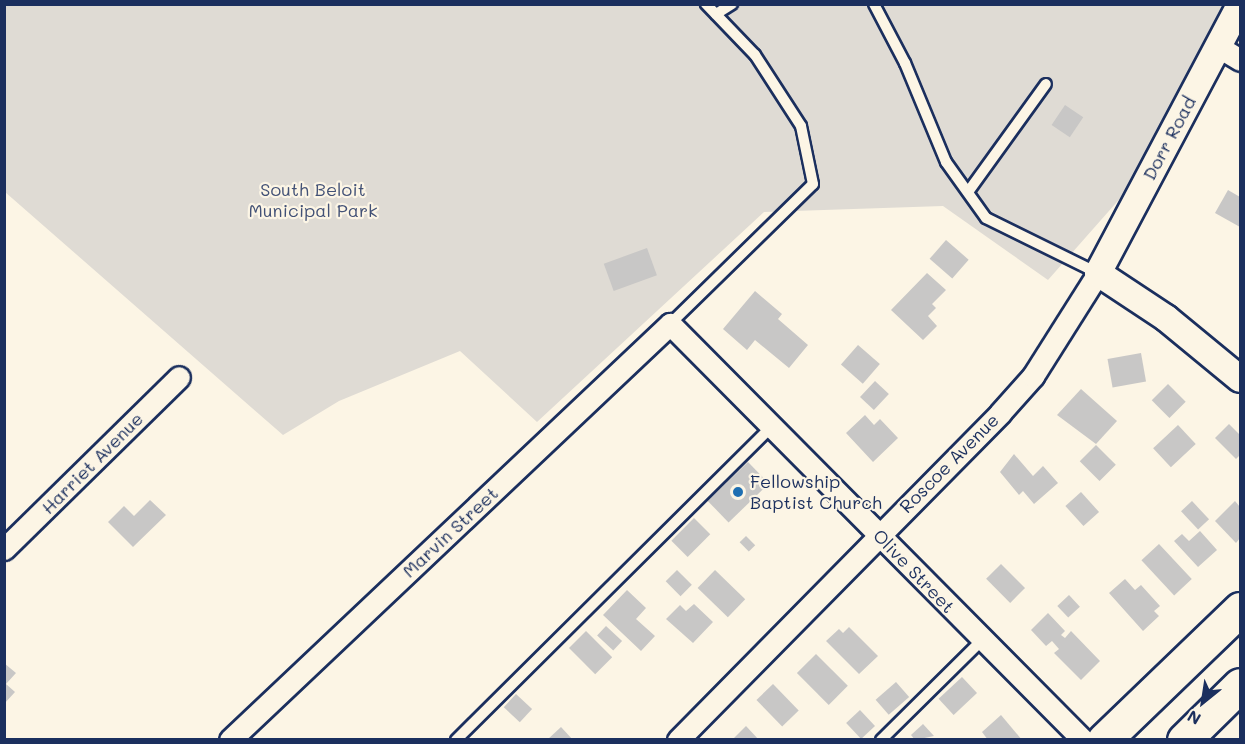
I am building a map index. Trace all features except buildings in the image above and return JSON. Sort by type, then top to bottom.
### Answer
[{"type":"main road","points":[[1104,740],[1240,609]]},
{"type":"main road","points":[[1184,740],[1240,685]]},
{"type":"street","name":"Dorr Road","points":[[1098,273],[1240,5]]},
{"type":"street","points":[[1217,46],[1240,60]]},
{"type":"street","points":[[1098,273],[1166,318],[1240,379]]},
{"type":"street","name":"Roscoe Avenue","points":[[678,740],[1033,376],[1098,273]]},
{"type":"street","name":"Olive Street","points":[[670,324],[1083,740]]},
{"type":"street","name":"Marvin Street","points":[[230,740],[670,324]]},
{"type":"street","name":"Harriet Avenue","points":[[4,549],[179,377]]},
{"type":"lane","points":[[670,324],[813,184],[801,126],[755,55],[706,4]]},
{"type":"lane","points":[[716,14],[732,4]]},
{"type":"lane","points":[[874,4],[905,63],[946,162],[986,218],[1098,273]]},
{"type":"lane","points":[[968,192],[1046,84]]},
{"type":"lane","points":[[456,740],[771,427]]},
{"type":"lane","points":[[881,740],[982,640]]},
{"type":"green space","name":"South Beloit Municipal Park","points":[[5,5],[1232,5],[1131,186],[1048,280],[943,206],[764,212],[537,422],[460,351],[339,401],[283,435],[5,192]]},
{"type":"place","name":"Fellowship Baptist Church","points":[[738,492]]}]
